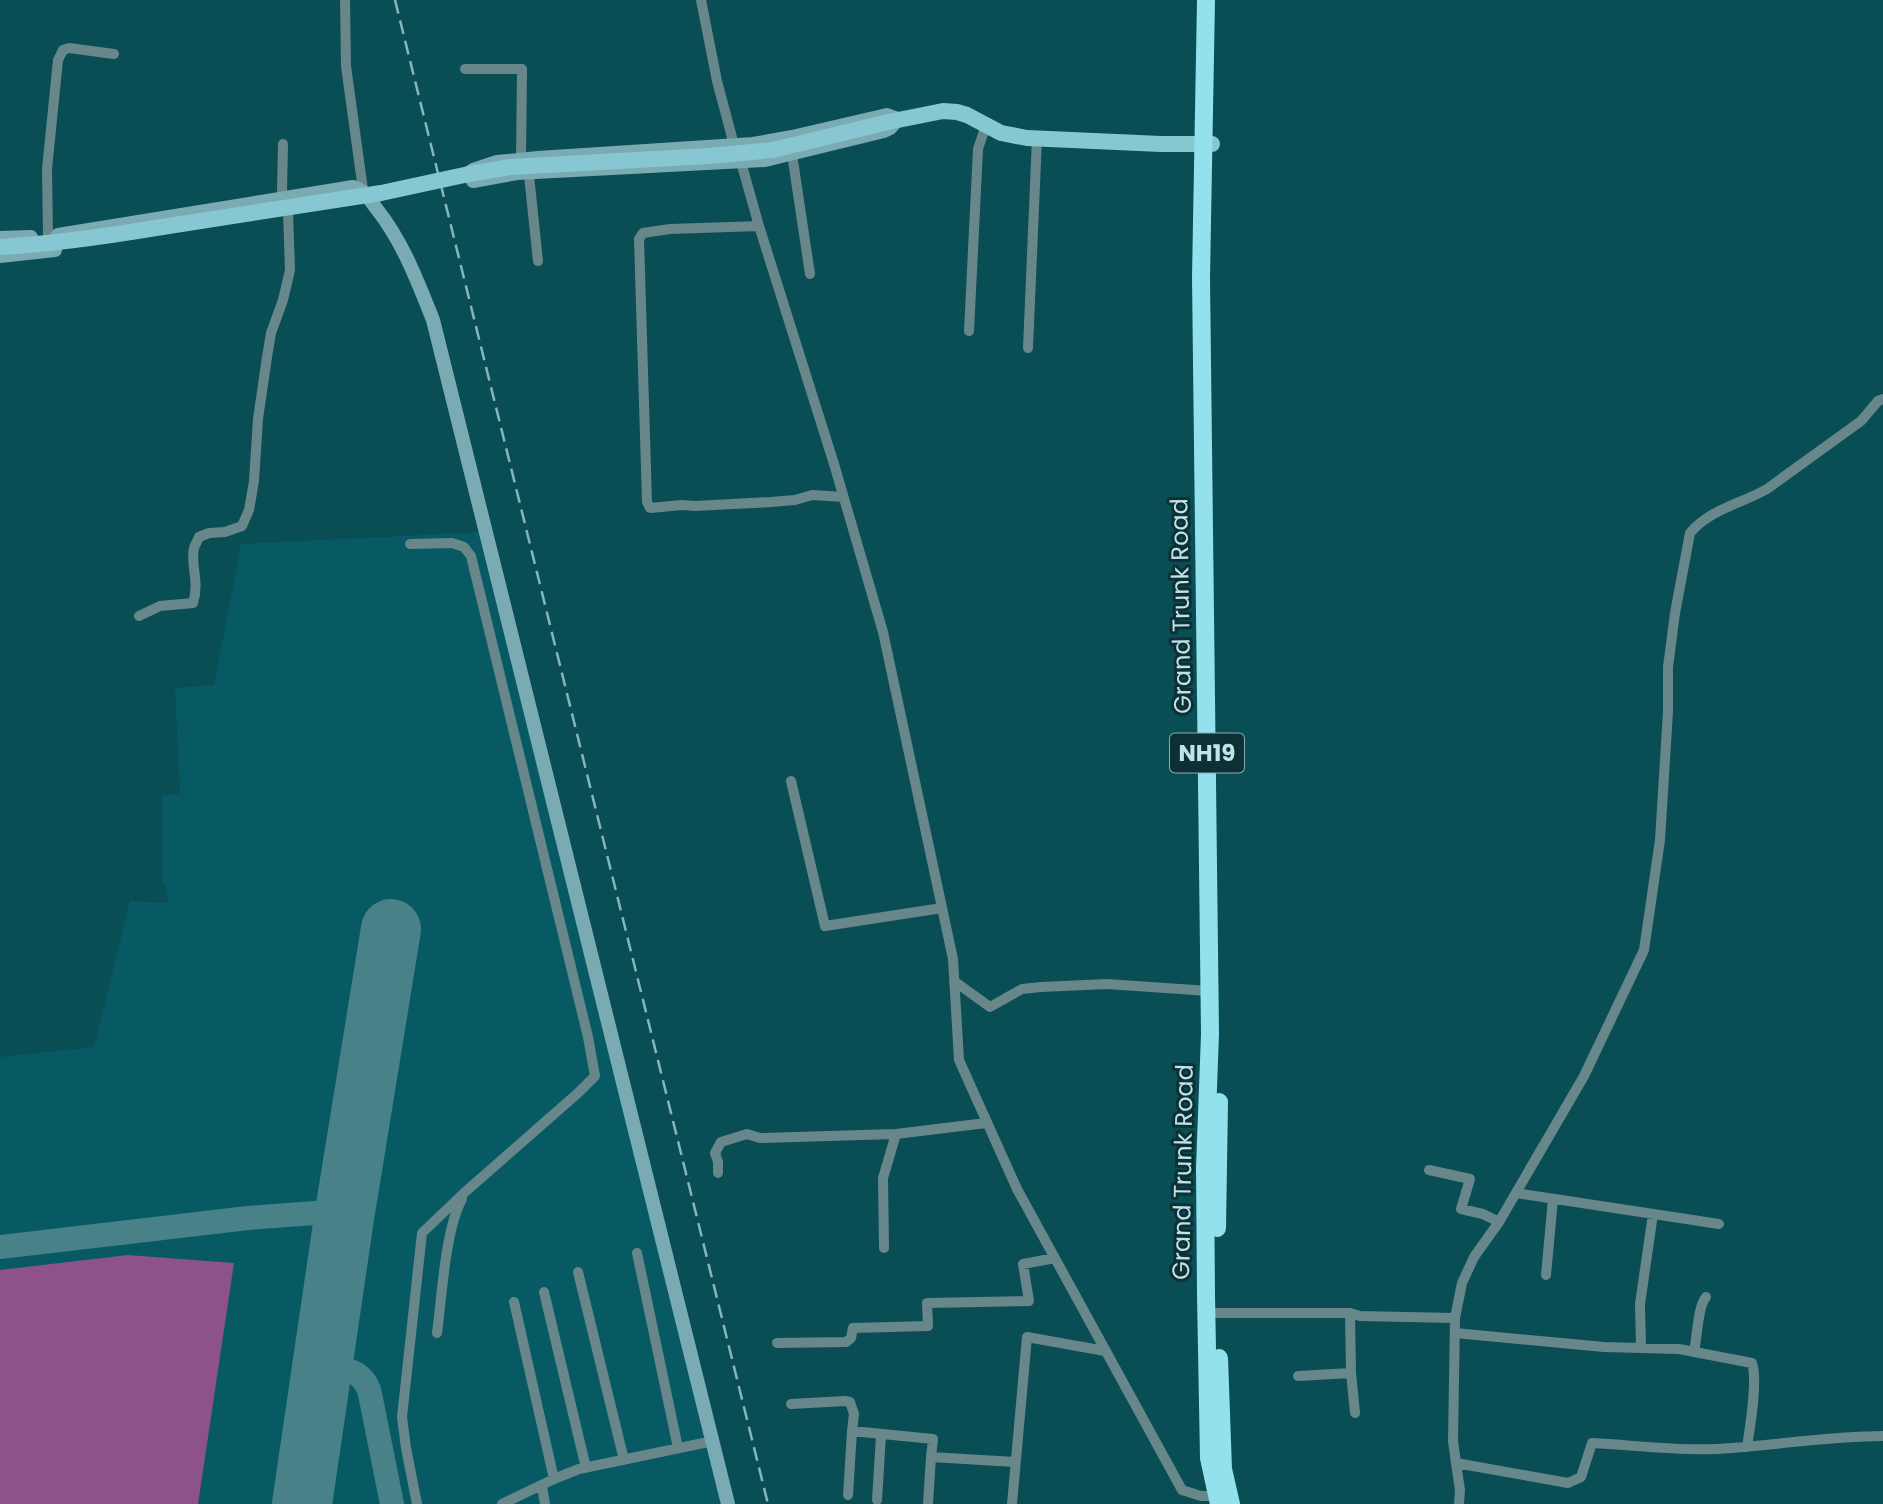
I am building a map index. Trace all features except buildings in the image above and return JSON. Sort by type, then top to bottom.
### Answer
[{"type":"highway","name":"Grand Trunk Road","points":[[1206,0],[1221,1000],[1217,1313],[1222,1501]]},
{"type":"highway","name":"Grand Trunk Road","points":[[1213,0],[1201,278],[1210,1034],[1205,1168],[1209,1458],[1222,1501]]},
{"type":"main road","points":[[0,247],[90,239],[381,193],[511,167],[773,150],[898,119],[943,111],[957,112],[1001,133],[1037,138],[1161,144],[1207,143]]},
{"type":"main road","points":[[526,164],[753,144],[887,115],[898,119]]},
{"type":"main road","points":[[526,164],[765,160],[884,131],[898,119]]},
{"type":"main road","points":[[0,256],[67,249],[286,205],[353,187],[363,190],[385,219],[409,260],[433,320],[728,1504]]},
{"type":"main road","points":[[0,239],[48,236],[286,205],[374,206]]},
{"type":"street","points":[[345,0],[346,66],[363,190]]},
{"type":"street","points":[[701,0],[717,81],[734,145]]},
{"type":"street","points":[[48,236],[47,169],[58,60],[63,50],[69,48],[114,54]]},
{"type":"street","points":[[465,69],[522,69],[526,164],[538,261]]},
{"type":"street","points":[[969,331],[978,149],[986,125]]},
{"type":"street","points":[[1028,348],[1037,138]]},
{"type":"street","points":[[139,616],[160,606],[193,603],[197,578],[193,551],[199,537],[209,533],[225,533],[242,526],[249,510],[257,456],[258,419],[271,333],[290,270],[286,205],[282,192],[283,144]]},
{"type":"street","points":[[792,154],[810,274]]},
{"type":"street","points":[[741,162],[883,632],[953,959],[959,1060],[1017,1189],[1182,1490],[1222,1501]]},
{"type":"street","points":[[760,226],[670,229],[643,233],[639,240],[647,502],[650,509],[795,500],[812,495],[843,497]]},
{"type":"street","points":[[1459,1504],[1460,1490],[1453,1441],[1455,1318],[1462,1283],[1474,1257],[1499,1222],[1584,1076],[1644,950],[1660,840],[1668,667],[1690,533],[1707,516],[1767,489],[1861,421],[1883,398]]},
{"type":"street","points":[[411,544],[452,543],[464,547],[471,556],[588,1037],[595,1076],[422,1233],[402,1417],[417,1504]]},
{"type":"street","points":[[791,781],[825,926],[942,908]]},
{"type":"street","points":[[954,981],[990,1007],[1022,989],[1107,984],[1209,991]]},
{"type":"street","points":[[718,1172],[715,1153],[721,1142],[747,1134],[760,1138],[896,1134],[986,1123]]},
{"type":"street","points":[[884,1248],[883,1178],[896,1134]]},
{"type":"street","points":[[1429,1170],[1470,1179],[1461,1209],[1483,1214],[1499,1222]]},
{"type":"street","points":[[437,1333],[448,1247],[457,1209],[467,1190]]},
{"type":"street","points":[[1516,1193],[1719,1224]]},
{"type":"street","points":[[1546,1275],[1553,1199]]},
{"type":"street","points":[[1641,1348],[1640,1304],[1653,1214]]},
{"type":"street","points":[[637,1253],[678,1448]]},
{"type":"street","points":[[777,1343],[846,1342],[851,1338],[853,1328],[928,1326],[926,1303],[1028,1301],[1023,1264],[1055,1258]]},
{"type":"street","points":[[578,1272],[624,1460]]},
{"type":"street","points":[[544,1292],[586,1468]]},
{"type":"street","points":[[1694,1352],[1700,1303],[1706,1297]]},
{"type":"street","points":[[514,1302],[554,1479]]},
{"type":"street","points":[[1217,1313],[1350,1313],[1360,1316],[1455,1318]]},
{"type":"street","points":[[1350,1313],[1355,1413]]},
{"type":"street","points":[[1455,1333],[1604,1347],[1679,1349],[1752,1363],[1754,1366],[1748,1447]]},
{"type":"street","points":[[1012,1504],[1027,1337],[1105,1351]]},
{"type":"street","points":[[1298,1376],[1351,1373]]},
{"type":"street","points":[[792,1404],[850,1402],[854,1414],[848,1495]]},
{"type":"street","points":[[852,1431],[933,1439],[928,1504]]},
{"type":"street","points":[[877,1500],[881,1435]]},
{"type":"street","points":[[1457,1463],[1567,1483],[1581,1477],[1592,1443],[1681,1449],[1748,1447],[1883,1436]]},
{"type":"street","points":[[502,1504],[554,1479],[586,1468],[713,1441]]},
{"type":"street","points":[[931,1457],[1015,1462]]},
{"type":"street","points":[[541,1486],[545,1504]]},
{"type":"shaded area","points":[[484,532],[723,1504],[0,1504],[0,1057],[94,1047],[130,901],[168,903],[165,884],[162,884],[162,796],[180,793],[175,688],[214,685],[241,544]]},
{"type":"shaded area","points":[[128,1255],[234,1263],[198,1504],[0,1504],[0,1270]]},
{"type":"taxiway","points":[[0,1247],[248,1218],[315,1213],[344,1218]]},
{"type":"taxiway","points":[[317,1400],[322,1383],[335,1372],[349,1371],[362,1379],[370,1394],[392,1504]]},
{"type":"runway","points":[[302,1504],[344,1218],[391,929]]},
{"type":"railway","points":[[395,0],[768,1504]]}]
